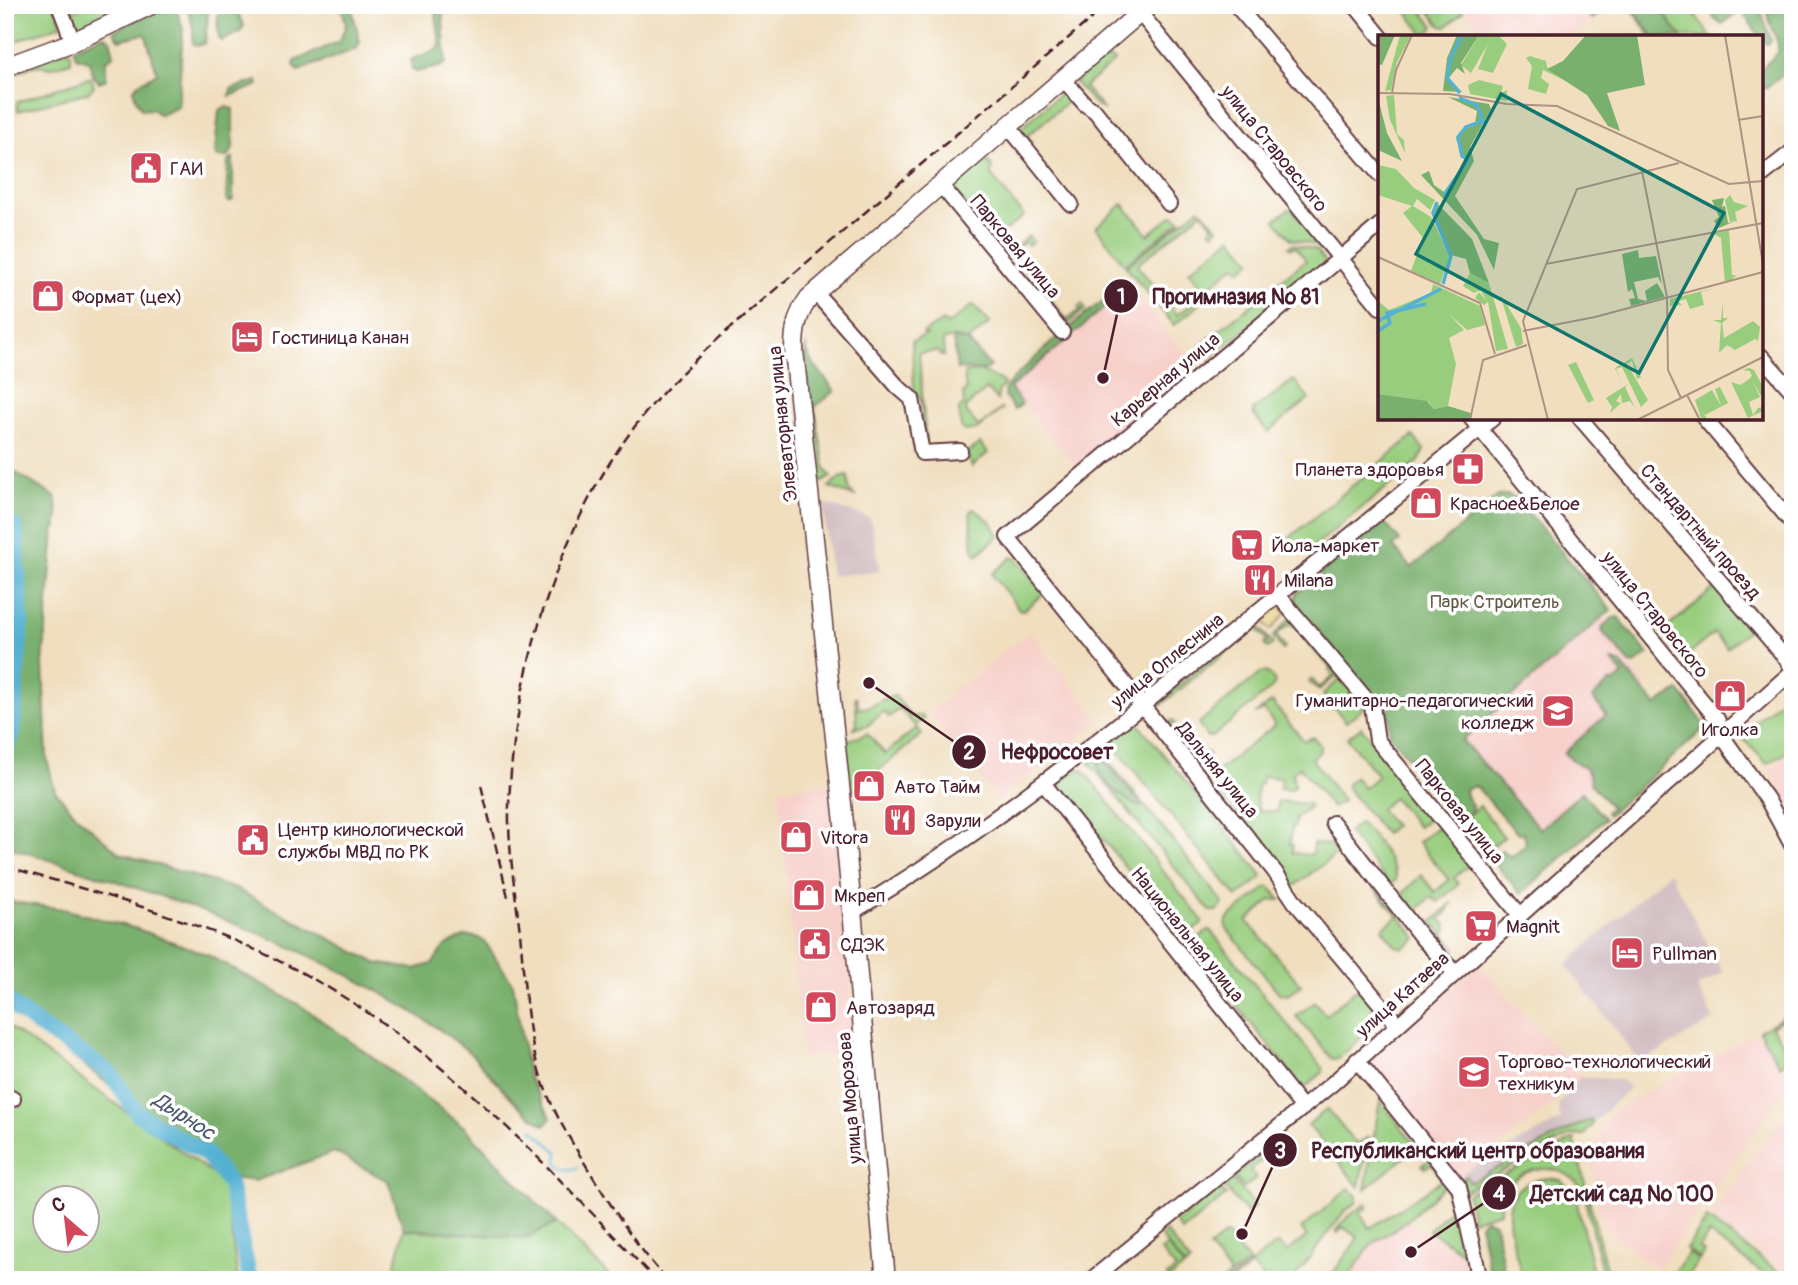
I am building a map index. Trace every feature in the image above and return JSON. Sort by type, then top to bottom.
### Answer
[{"type":"main road","points":[[5,67],[73,42],[151,5]]},
{"type":"main road","name":"Элеваторная улица","points":[[852,912],[794,350],[799,316],[804,303],[815,292],[1144,9]]},
{"type":"main road","name":"улица Морозова","points":[[852,912],[886,1280]]},
{"type":"street","points":[[59,5],[73,42]]},
{"type":"street","points":[[1236,5],[1378,173]]},
{"type":"street","points":[[1355,5],[1379,35]]},
{"type":"street","name":"улица Старовского","points":[[1144,9],[1378,305]]},
{"type":"street","points":[[1063,79],[1085,104],[1095,111],[1169,204]]},
{"type":"street","points":[[1008,127],[1071,204]]},
{"type":"street","points":[[1763,174],[1793,152]]},
{"type":"street","name":"Парковая улица","points":[[940,184],[1062,332]]},
{"type":"street","name":"Карьерная улица","points":[[1008,537],[1378,227]]},
{"type":"street","points":[[815,292],[898,387],[912,399],[922,453],[960,451]]},
{"type":"street","points":[[1763,357],[1793,392]]},
{"type":"street","name":"Стандартный проезд","points":[[1582,420],[1784,656],[1793,670]]},
{"type":"street","points":[[1706,420],[1793,524]]},
{"type":"street","name":"улица Старовского","points":[[1475,424],[1717,719],[1727,743],[1767,799],[1793,847]]},
{"type":"street","name":"улица Оплеснина","points":[[852,912],[945,854],[1044,784],[1278,595],[1475,424]]},
{"type":"street","name":"Дальняя улица","points":[[1008,537],[1275,872],[1295,902],[1393,1018],[1396,1026]]},
{"type":"street","name":"Парковая улица","points":[[1278,595],[1372,706],[1377,740],[1520,915]]},
{"type":"street","name":"улица Катаева","points":[[1091,1280],[1303,1108],[1793,670]]},
{"type":"street","name":"Национальная улица","points":[[1044,784],[1303,1108]]},
{"type":"street","points":[[1332,822],[1422,938],[1454,973]]},
{"type":"street","points":[[1357,1060],[1459,1187],[1480,1280]]},
{"type":"shaded area","points":[[1461,5],[1581,5],[1592,19],[1572,35],[1484,35]]},
{"type":"shaded area","points":[[1130,286],[1196,367],[1077,467],[1009,388]]},
{"type":"shaded area","points":[[823,503],[870,518],[880,571],[831,576]]},
{"type":"shaded area","name":"Гуманитарно-педагогический колледж","points":[[1605,616],[1636,655],[1628,664],[1647,687],[1594,735],[1617,761],[1541,830],[1463,740]]},
{"type":"shaded area","points":[[1030,632],[1100,721],[998,801],[928,712]]},
{"type":"shaded area","points":[[1793,754],[1793,810],[1769,769]]},
{"type":"shaded area","points":[[830,784],[857,1053],[802,1057],[779,789]]},
{"type":"shaded area","points":[[1669,872],[1723,973],[1697,987],[1714,1020],[1640,1062],[1566,965]]},
{"type":"shaded area","name":"Торгово-технологический техникум","points":[[1479,965],[1583,1078],[1460,1179],[1365,1066]]},
{"type":"shaded area","points":[[1759,1032],[1790,1082],[1657,1270],[1603,1226],[1590,1153],[1612,1111]]},
{"type":"shaded area","points":[[1580,1077],[1621,1080],[1630,1087],[1596,1121],[1469,1186],[1462,1173],[1561,1120],[1558,1105]]},
{"type":"shaded area","points":[[1793,1103],[1793,1277],[1709,1216]]},
{"type":"shaded area","points":[[1408,1220],[1469,1261],[1473,1280],[1346,1280],[1372,1244]]},
{"type":"green space","points":[[5,5],[56,5],[61,25],[5,45]]},
{"type":"green space","points":[[86,5],[123,5],[76,27],[70,13]]},
{"type":"green space","points":[[165,5],[175,5],[183,29],[178,107],[160,115],[152,109],[142,110],[134,95],[139,83],[157,73],[146,36],[143,34],[119,40],[114,31]]},
{"type":"green space","points":[[209,5],[205,43],[197,46],[193,44],[193,27],[187,6]]},
{"type":"green space","points":[[222,5],[234,5],[244,26],[240,32],[222,41],[219,38],[218,12]]},
{"type":"green space","points":[[341,5],[351,5],[360,42],[356,49],[298,71],[294,67],[295,61],[340,41],[346,24]]},
{"type":"green space","points":[[435,5],[442,5],[446,63],[415,72],[412,70],[411,60],[438,49],[440,45]]},
{"type":"green space","points":[[1401,5],[1417,5],[1434,26],[1428,34],[1423,33]]},
{"type":"green space","points":[[1424,5],[1461,5],[1463,12],[1446,27],[1441,26]]},
{"type":"green space","points":[[1581,5],[1610,5],[1592,19]]},
{"type":"green space","points":[[1629,5],[1688,5],[1710,35],[1650,35]]},
{"type":"green space","points":[[1637,5],[1659,5],[1681,35],[1652,35],[1636,13]]},
{"type":"green space","points":[[1719,5],[1759,5],[1771,41],[1765,43],[1763,35],[1759,35],[1741,11],[1722,24],[1713,17],[1712,11]]},
{"type":"green space","points":[[1764,5],[1793,5],[1793,79],[1786,73],[1763,88],[1763,67],[1778,53],[1778,44]]},
{"type":"green space","points":[[104,35],[110,39],[114,55],[106,60],[106,79],[99,82],[93,76],[89,61],[76,57],[74,48]]},
{"type":"green space","points":[[68,49],[71,62],[49,68],[32,67],[14,75],[5,83],[5,74]]},
{"type":"green space","points":[[1110,58],[1115,61],[1084,87],[1103,109],[1097,107],[1074,82],[1097,62]]},
{"type":"green space","points":[[91,78],[94,86],[89,92],[18,111],[17,102]]},
{"type":"green space","points":[[257,81],[259,85],[230,96],[231,89]]},
{"type":"green space","points":[[1064,90],[1073,97],[1027,136],[1032,142],[1030,143],[1020,131],[1021,128]]},
{"type":"green space","points":[[226,107],[233,109],[233,149],[228,157],[217,157],[215,152],[219,110]]},
{"type":"green space","points":[[233,158],[233,200],[229,202],[226,199],[228,161]]},
{"type":"green space","points":[[986,160],[992,166],[991,175],[1024,216],[994,239],[953,189]]},
{"type":"green space","points":[[5,183],[10,202],[5,269]]},
{"type":"green space","points":[[1123,204],[1148,235],[1173,215],[1181,220],[1125,265],[1096,227]]},
{"type":"green space","points":[[1199,208],[1218,228],[1213,233],[1210,229],[1213,226],[1202,212],[1137,265],[1177,315],[1192,304],[1189,300],[1193,297],[1199,305],[1174,325],[1126,267]]},
{"type":"green space","points":[[1292,209],[1331,260],[1320,246],[1291,239],[1275,220]]},
{"type":"green space","points":[[1028,236],[1033,242],[1028,245],[1025,242],[1012,252],[1067,320],[1080,310],[1078,307],[1082,304],[1085,309],[1069,323],[1010,252]]},
{"type":"green space","points":[[1232,237],[1252,261],[1241,270],[1235,265],[1205,290],[1189,271]]},
{"type":"green space","points":[[1292,244],[1316,250],[1326,263],[1210,358],[1200,346],[1306,260],[1295,246],[1291,249],[1289,247]]},
{"type":"green space","points":[[1130,286],[1010,388],[1022,404],[1014,410],[1004,391],[1016,376],[1087,314],[1120,290]]},
{"type":"green space","points":[[973,305],[990,323],[968,341],[958,338],[943,340],[944,356],[940,356],[939,351],[919,353],[926,442],[923,439],[921,399],[914,391],[912,341],[927,335],[923,333],[943,321],[947,325]]},
{"type":"green space","points":[[953,338],[968,341],[990,366],[985,370],[957,369]]},
{"type":"green space","points":[[806,347],[810,359],[835,391],[811,410],[804,357]]},
{"type":"green space","points":[[981,371],[1004,385],[999,390],[997,400],[987,389],[966,407],[966,412],[979,427],[1003,408],[978,429],[964,431],[959,409],[964,404],[963,393],[966,391],[964,373]]},
{"type":"green space","points":[[1294,380],[1309,399],[1268,432],[1253,414],[1253,410]]},
{"type":"green space","points":[[815,409],[825,468],[831,477],[822,482],[811,410]]},
{"type":"green space","points":[[1413,436],[1424,450],[1419,461],[1314,547],[1300,543],[1288,552],[1282,544]]},
{"type":"green space","points":[[980,443],[988,453],[972,467],[967,454]]},
{"type":"green space","points":[[5,466],[55,497],[58,510],[43,664],[47,759],[55,791],[77,816],[119,853],[236,889],[376,963],[414,969],[432,964],[445,946],[465,936],[477,937],[485,942],[513,984],[528,1076],[551,1118],[545,1125],[524,1110],[469,1052],[450,1037],[381,993],[330,966],[278,941],[170,900],[5,846],[5,612],[9,596],[5,540]]},
{"type":"green space","points":[[848,476],[849,490],[856,497],[829,487],[840,478]]},
{"type":"green space","name":"Парк Строитель","points":[[1498,496],[1516,498],[1611,610],[1462,740],[1540,829],[1582,792],[1605,819],[1521,894],[1491,859],[1502,850],[1511,857],[1526,844],[1524,833],[1517,833],[1476,786],[1465,789],[1472,805],[1471,812],[1461,820],[1457,819],[1390,735],[1389,716],[1295,602],[1297,593],[1384,522],[1400,541],[1393,546],[1411,568]]},
{"type":"green space","points":[[975,509],[992,523],[999,536],[977,555],[973,550],[970,511]]},
{"type":"green space","points":[[1012,557],[1016,558],[1044,593],[1024,610],[1020,610],[993,576],[993,573]]},
{"type":"green space","points":[[1716,587],[1750,628],[1727,648],[1714,633],[1683,659],[1662,632]]},
{"type":"green space","points":[[1291,617],[1339,674],[1319,690],[1309,682],[1312,679],[1319,688],[1334,676],[1329,670],[1331,668],[1308,644],[1310,642],[1299,628],[1297,630],[1291,623],[1276,635],[1285,648],[1283,650],[1273,637]]},
{"type":"green space","points":[[1618,617],[1648,654],[1635,664],[1630,663],[1602,631],[1613,618]]},
{"type":"green space","points":[[1257,624],[1273,644],[1267,648],[1264,644],[1268,641],[1256,628],[1157,708],[1168,723],[1172,720],[1175,723],[1168,727],[1152,707]]},
{"type":"green space","points":[[1612,661],[1620,663],[1656,705],[1679,690],[1706,726],[1608,815],[1606,812],[1611,807],[1591,784],[1588,773],[1564,753],[1606,715],[1592,698],[1611,681],[1614,683],[1623,675]]},
{"type":"green space","points":[[1785,664],[1786,667],[1737,711],[1733,710]]},
{"type":"green space","points":[[1262,672],[1268,673],[1275,682],[1273,687],[1212,737],[1207,737],[1199,725],[1200,722]]},
{"type":"green space","points":[[1343,677],[1365,707],[1346,722],[1323,694]]},
{"type":"green space","points":[[1786,695],[1793,701],[1793,749],[1767,764],[1742,737],[1744,732]]},
{"type":"green space","points":[[895,696],[911,716],[922,716],[924,719],[915,726],[900,708],[889,717],[884,711],[867,726],[854,728],[857,724],[855,697],[859,709]]},
{"type":"green space","points":[[1272,702],[1304,741],[1313,737],[1320,745],[1320,751],[1312,759],[1343,801],[1332,808],[1300,767],[1292,774],[1295,786],[1290,790],[1280,789],[1281,778],[1262,776],[1256,801],[1258,810],[1277,812],[1278,801],[1310,806],[1296,818],[1295,826],[1292,826],[1292,853],[1312,855],[1313,844],[1340,845],[1342,850],[1294,886],[1178,741],[1186,736],[1203,755],[1207,752],[1209,754],[1205,758],[1216,772],[1275,725],[1264,710],[1255,714]]},
{"type":"green space","points":[[1137,722],[1262,875],[1237,897],[1111,742]]},
{"type":"green space","points":[[1361,727],[1431,813],[1431,817],[1418,827],[1394,798],[1380,809],[1394,826],[1385,834],[1347,788],[1347,784],[1355,777],[1364,788],[1378,776],[1347,738]]},
{"type":"green space","points":[[917,728],[922,734],[856,789],[851,790],[845,744],[847,740],[867,733],[885,754]]},
{"type":"green space","points":[[1101,752],[1223,902],[1216,911],[1210,911],[1090,764],[1091,758]]},
{"type":"green space","points":[[1104,760],[1142,805],[1139,807],[1133,804],[1107,783],[1098,763]]},
{"type":"green space","points":[[1077,769],[1083,770],[1202,920],[1202,924],[1185,937],[1181,936],[1061,787],[1060,782]]},
{"type":"green space","points":[[1480,806],[1504,837],[1486,851],[1461,820]]},
{"type":"green space","points":[[1359,823],[1376,841],[1392,866],[1396,880],[1390,885],[1348,832]]},
{"type":"green space","points":[[1440,825],[1475,868],[1474,870],[1469,865],[1454,878],[1457,886],[1438,902],[1431,897],[1417,910],[1421,916],[1418,917],[1403,898],[1404,892],[1421,875],[1435,892],[1449,880],[1418,842]]},
{"type":"green space","points":[[1352,857],[1417,938],[1403,948],[1396,946],[1382,929],[1398,916],[1358,869],[1352,871],[1345,863]]},
{"type":"green space","points":[[1267,887],[1281,900],[1271,900],[1247,921],[1301,985],[1288,995],[1279,993],[1226,928],[1227,919]]},
{"type":"green space","points":[[5,901],[63,909],[137,929],[206,954],[300,1005],[463,1126],[556,1223],[526,1238],[404,1229],[388,1181],[334,1152],[255,1181],[223,1177],[141,1109],[5,1005]]},
{"type":"green space","points":[[1453,902],[1440,919],[1446,925],[1447,930],[1444,933],[1457,950],[1432,922]]},
{"type":"green space","points":[[1428,920],[1428,924],[1444,941],[1436,947],[1419,928]]},
{"type":"green space","points":[[1208,930],[1323,1068],[1323,1072],[1306,1087],[1300,1084],[1189,947]]},
{"type":"green space","points":[[1355,990],[1360,990],[1384,1017],[1339,1058],[1332,1059],[1296,1016],[1315,1002],[1326,1015]]},
{"type":"green space","points":[[1793,1011],[1793,1014],[1771,1026],[1793,1057],[1780,1066],[1759,1031]]},
{"type":"green space","points":[[5,1024],[224,1182],[238,1280],[7,1280]]},
{"type":"green space","points":[[1380,1100],[1417,1147],[1365,1189]]},
{"type":"green space","points":[[1327,1109],[1357,1145],[1369,1136],[1359,1187],[1308,1125]]},
{"type":"green space","points":[[1591,1120],[1593,1124],[1583,1136],[1571,1135],[1465,1191],[1460,1180],[1466,1176],[1470,1183]]},
{"type":"green space","points":[[1574,1139],[1609,1280],[1604,1280],[1583,1191],[1573,1179],[1561,1172],[1533,1170],[1520,1176],[1510,1184],[1502,1197],[1500,1212],[1473,1220],[1467,1194]]},
{"type":"green space","points":[[1266,1149],[1271,1154],[1250,1170],[1256,1178],[1244,1188],[1234,1176]]},
{"type":"green space","points":[[1433,1158],[1447,1179],[1446,1184],[1408,1220],[1372,1244],[1346,1280],[1328,1280],[1358,1238],[1343,1227],[1338,1233],[1336,1231],[1348,1216],[1366,1204],[1368,1207],[1360,1213],[1370,1228],[1442,1180],[1432,1164],[1425,1168],[1422,1165]]},
{"type":"green space","points":[[1232,1178],[1255,1206],[1246,1213],[1223,1185]]},
{"type":"green space","points":[[1548,1178],[1561,1180],[1575,1195],[1595,1280],[1523,1280],[1511,1232],[1510,1202],[1517,1191],[1529,1182]]},
{"type":"green space","points":[[1220,1188],[1226,1195],[1182,1231],[1176,1223]]},
{"type":"green space","points":[[1349,1188],[1357,1196],[1356,1203],[1344,1212],[1293,1280],[1265,1280],[1252,1265],[1233,1280],[1229,1280],[1278,1243],[1287,1252],[1307,1236],[1301,1229]]},
{"type":"green space","points":[[1457,1202],[1469,1257],[1429,1230]]},
{"type":"green space","points":[[1485,1219],[1495,1224],[1506,1280],[1491,1280],[1480,1224]]},
{"type":"green space","points":[[1707,1219],[1790,1280],[1772,1280],[1709,1234],[1699,1248],[1704,1252],[1700,1259],[1686,1249]]},
{"type":"green space","points":[[556,1223],[614,1280],[392,1280],[404,1229],[526,1238]]},
{"type":"green space","points":[[1166,1232],[1190,1262],[1185,1267],[1161,1237]]},
{"type":"green space","points":[[1226,1234],[1249,1262],[1224,1280],[1230,1274],[1209,1248]]},
{"type":"green space","points":[[1167,1246],[1184,1267],[1169,1279],[1167,1276],[1176,1269],[1161,1251]]},
{"type":"green space","points":[[1688,1253],[1699,1260],[1685,1280],[1669,1280]]},
{"type":"sand","points":[[1280,605],[1286,613],[1271,630],[1262,620]]},
{"type":"waterway","name":"Дырнос","points":[[5,525],[15,526],[21,624],[12,734],[5,751]]},
{"type":"waterway","name":"Дырнос","points":[[5,999],[32,1021],[110,1073],[138,1114],[206,1154],[229,1183],[250,1280]]},
{"type":"waterway","points":[[532,1129],[558,1152],[557,1163],[570,1170],[579,1167]]},
{"type":"railway","points":[[667,1280],[626,1228],[561,1124],[540,1074],[531,1034],[511,854],[509,806],[519,709],[543,611],[560,563],[603,473],[630,433],[664,392],[728,330],[1107,5]]},
{"type":"railway","points":[[481,785],[508,897]]},
{"type":"railway","points":[[5,866],[140,906],[207,930],[271,957],[328,987],[380,1021],[476,1098],[564,1184],[651,1275]]},
{"type":"place","name":"ГАИ","points":[[146,168]]},
{"type":"place","name":"Формат (цех)","points":[[48,296]]},
{"type":"place","name":"Гостиница Канан","points":[[247,337]]},
{"type":"place","name":"Прогимназия № 81","points":[[1103,378]]},
{"type":"place","name":"Планета здоровья","points":[[1468,469]]},
{"type":"place","name":"Красное&Белое","points":[[1426,503]]},
{"type":"place","name":"Йола-маркет","points":[[1247,545]]},
{"type":"place","name":"Milana","points":[[1260,580]]},
{"type":"place","name":"Нефросовет","points":[[869,683]]},
{"type":"place","name":"Иголка","points":[[1730,696]]},
{"type":"place","name":"Гуманитарно-педагогический колледж","points":[[1558,711]]},
{"type":"place","name":"Авто Тайм","points":[[869,786]]},
{"type":"place","name":"Зарули","points":[[900,820]]},
{"type":"place","name":"Vitora","points":[[796,837]]},
{"type":"place","name":"Центр кинологической службы МВД по РК","points":[[253,840]]},
{"type":"place","name":"Мкреп","points":[[809,895]]},
{"type":"place","name":"Magnit","points":[[1481,926]]},
{"type":"place","name":"СДЭК","points":[[815,944]]},
{"type":"place","name":"Pullman","points":[[1627,953]]},
{"type":"place","name":"Автозаряд","points":[[821,1007]]},
{"type":"place","name":"Торгово-технологический техникум","points":[[1474,1072]]},
{"type":"place","name":"Республиканский центр образования","points":[[1242,1234]]},
{"type":"place","name":"Детский сад № 100","points":[[1411,1252]]}]
